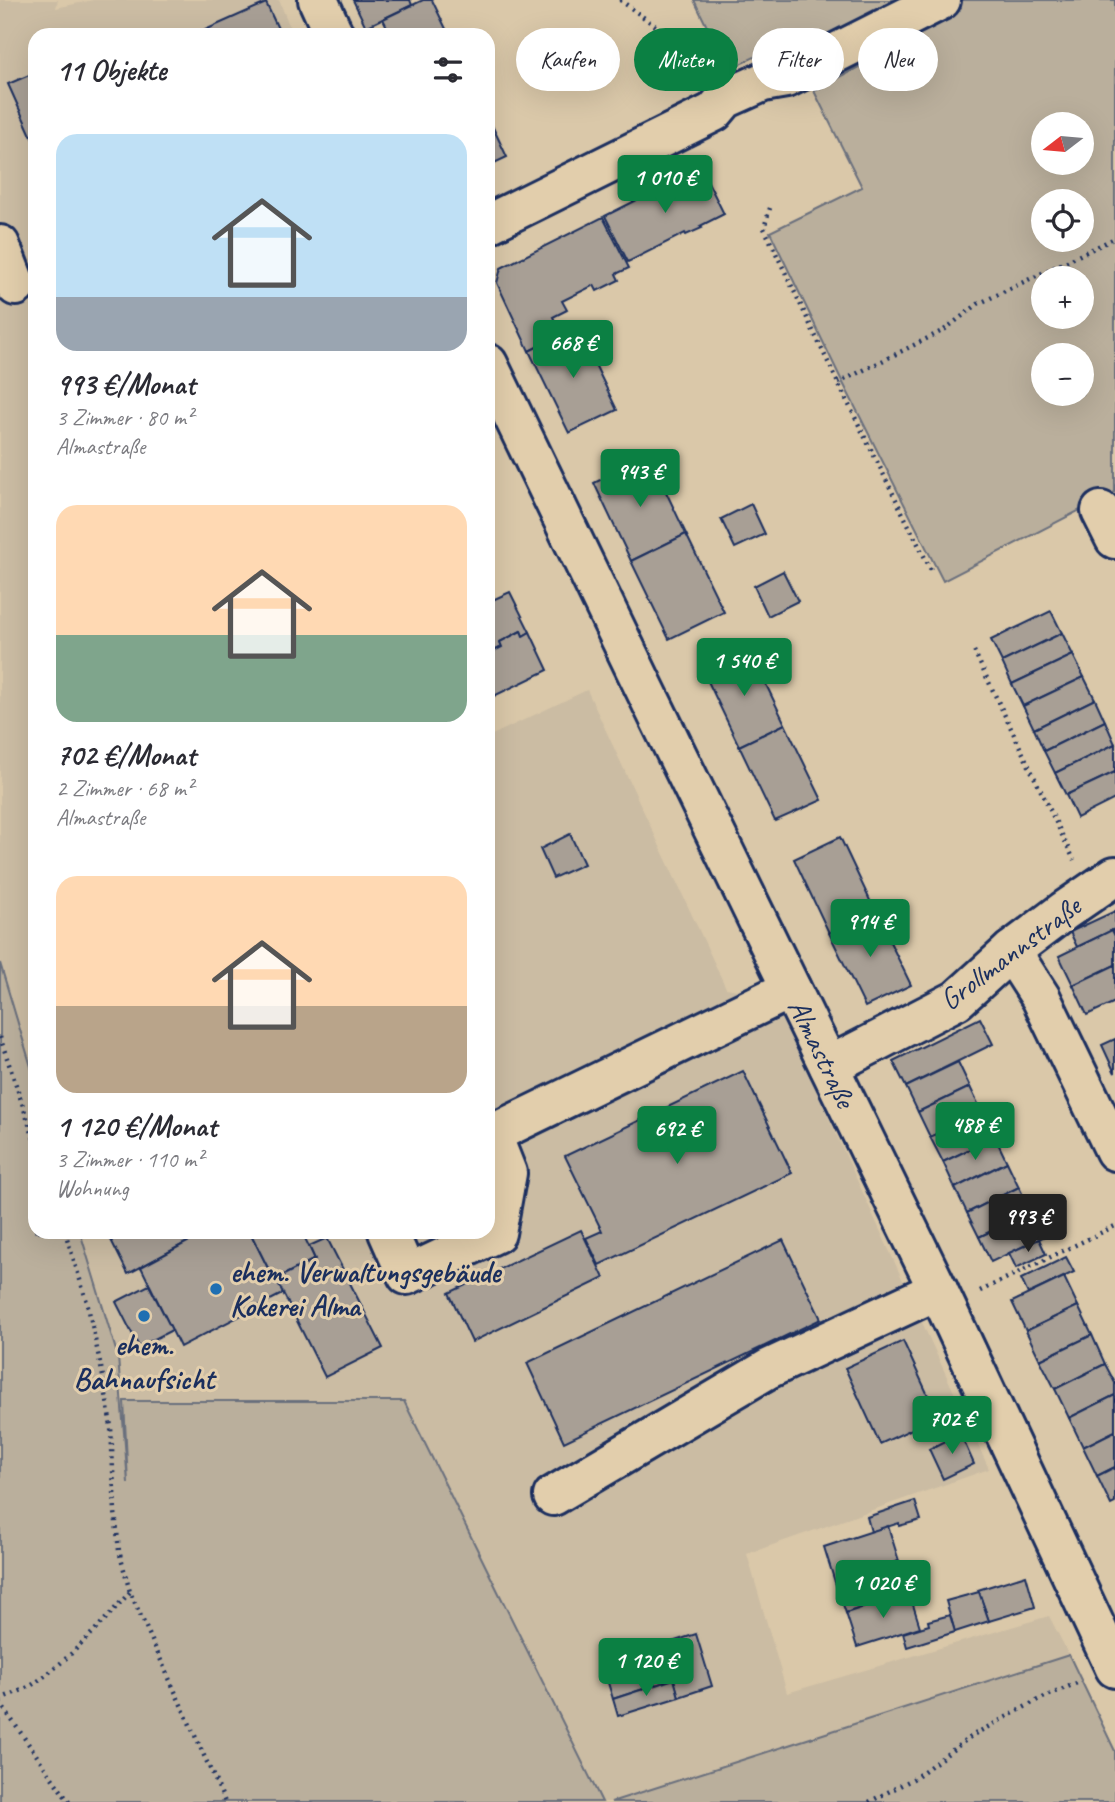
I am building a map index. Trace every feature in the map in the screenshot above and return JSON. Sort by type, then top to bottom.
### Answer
[{"type":"street","points":[[318,0],[331,28]]},
{"type":"street","points":[[495,221],[714,112],[725,99],[763,82],[786,78],[941,0]]},
{"type":"street","points":[[0,245],[16,286]]},
{"type":"street","name":"Almastraße","points":[[495,378],[943,1298],[1115,1667]]},
{"type":"street","name":"Grollmannstraße","points":[[829,1066],[957,1000],[1011,951],[1105,883]]},
{"type":"street","points":[[1011,951],[1041,998],[1115,1151]]},
{"type":"street","points":[[495,1133],[791,989]]},
{"type":"street","points":[[495,1146],[507,1173],[495,1233]]},
{"type":"street","points":[[391,1239],[407,1275],[483,1239]]},
{"type":"street","points":[[553,1496],[768,1369],[943,1298]]},
{"type":"path","points":[[620,0],[680,44],[725,99]]},
{"type":"path","points":[[769,208],[764,228],[931,570]]},
{"type":"path","points":[[838,383],[944,330],[978,304],[1115,238]]},
{"type":"path","points":[[974,651],[1077,866],[1105,883]]},
{"type":"path","points":[[0,1037],[28,1121]]},
{"type":"path","points":[[943,1298],[1115,1226]]},
{"type":"path","points":[[67,1239],[87,1302],[104,1381],[111,1427],[119,1550],[130,1592],[225,1802]]},
{"type":"path","points":[[69,1802],[0,1701],[33,1685],[61,1663],[130,1592]]},
{"type":"path","points":[[869,1802],[913,1779],[974,1735],[1007,1716],[1115,1667]]},
{"type":"shaded area","points":[[0,0],[58,0],[56,8],[93,0],[279,0],[290,28],[28,28],[28,1061],[0,968]]},
{"type":"shaded area","points":[[694,0],[1115,0],[1115,492],[943,581],[770,232],[862,187],[814,91],[844,91],[844,75],[858,67],[858,91],[938,91],[938,28],[858,28],[858,32],[844,38],[844,28],[752,28],[752,58],[738,65],[738,28],[708,28]]},
{"type":"shaded area","points":[[587,690],[726,988],[773,996],[989,1469],[747,1554],[787,1693],[1049,1616],[1069,1655],[611,1802],[602,1802],[404,1401],[124,1401],[118,1357],[82,1239],[495,1239],[495,734]]},
{"type":"shaded area","points":[[0,963],[28,1057],[28,1239],[82,1239],[118,1357],[128,1483],[124,1401],[404,1401],[602,1802],[0,1802]]},
{"type":"shaded area","points":[[1069,1655],[1115,1751],[1115,1802],[611,1802]]},
{"type":"building","points":[[353,0],[410,0],[412,5],[366,27]]},
{"type":"building","points":[[423,0],[432,0],[446,28],[388,28],[383,19]]},
{"type":"building","points":[[266,3],[278,28],[210,28]]},
{"type":"building","points":[[28,76],[28,128],[8,84]]},
{"type":"building","points":[[495,132],[507,157],[495,163]]},
{"type":"building","points":[[701,168],[724,214],[700,226],[702,228],[686,235],[685,233],[628,262],[605,216]]},
{"type":"building","points":[[603,217],[629,268],[616,274],[619,280],[597,291],[594,285],[562,301],[567,310],[553,317],[562,335],[529,351],[497,283],[501,268]]},
{"type":"building","points":[[577,327],[617,410],[569,433],[529,351]]},
{"type":"building","points":[[649,456],[686,534],[631,561],[594,483]]},
{"type":"building","points":[[751,504],[765,534],[735,548],[721,519]]},
{"type":"building","points":[[686,534],[724,612],[669,639],[631,561]]},
{"type":"building","points":[[783,571],[798,601],[768,616],[754,586]]},
{"type":"building","points":[[510,592],[530,632],[523,636],[521,631],[500,642],[502,647],[495,650],[495,599]]},
{"type":"building","points":[[1051,611],[1062,633],[1002,662],[991,640]]},
{"type":"building","points":[[521,631],[523,636],[530,632],[548,670],[495,696],[495,650],[502,647],[500,642]]},
{"type":"building","points":[[1062,633],[1073,655],[1012,684],[1002,662]]},
{"type":"building","points":[[750,651],[785,724],[739,746],[704,673]]},
{"type":"building","points":[[1073,655],[1084,677],[1023,706],[1012,684]]},
{"type":"building","points":[[1084,677],[1095,699],[1034,729],[1023,706]]},
{"type":"building","points":[[1095,699],[1105,721],[1044,751],[1034,729]]},
{"type":"building","points":[[1105,721],[1115,744],[1055,773],[1044,751]]},
{"type":"building","points":[[785,724],[822,800],[775,821],[739,746]]},
{"type":"building","points":[[1115,744],[1115,772],[1066,795],[1055,773]]},
{"type":"building","points":[[1115,772],[1115,799],[1077,818],[1066,795]]},
{"type":"building","points":[[570,834],[584,864],[553,878],[540,849]]},
{"type":"building","points":[[840,837],[875,911],[829,933],[794,859]]},
{"type":"building","points":[[875,911],[911,985],[865,1007],[829,933]]},
{"type":"building","points":[[1115,911],[1115,929],[1077,947],[1070,932]]},
{"type":"building","points":[[1112,930],[1115,936],[1115,965],[1073,985],[1059,956]]},
{"type":"building","points":[[1115,965],[1115,1002],[1087,1015],[1073,985]]},
{"type":"building","points":[[980,1018],[993,1044],[906,1087],[893,1061]]},
{"type":"building","points":[[1115,1039],[1115,1073],[1102,1045]]},
{"type":"building","points":[[958,1062],[970,1087],[918,1112],[906,1087]]},
{"type":"building","points":[[743,1071],[792,1173],[599,1265],[586,1238],[602,1231],[565,1156]]},
{"type":"building","points":[[970,1087],[982,1112],[930,1137],[918,1112]]},
{"type":"building","points":[[982,1112],[995,1137],[943,1162],[930,1137]]},
{"type":"building","points":[[995,1137],[1007,1162],[955,1188],[943,1162]]},
{"type":"building","points":[[1007,1162],[1019,1187],[967,1213],[955,1188]]},
{"type":"building","points":[[1019,1187],[1031,1212],[979,1237],[967,1213]]},
{"type":"building","points":[[1031,1212],[1043,1237],[991,1262],[979,1237]]},
{"type":"building","points":[[581,1230],[604,1278],[472,1342],[449,1293]]},
{"type":"building","points":[[110,1239],[193,1239],[128,1274]]},
{"type":"building","name":"ehem. Verwaltungsgebäude Kokerei Alma","points":[[193,1239],[254,1239],[274,1280],[276,1279],[284,1293],[180,1347],[141,1267]]},
{"type":"building","points":[[254,1239],[305,1239],[315,1259],[274,1280]]},
{"type":"building","points":[[328,1239],[383,1348],[325,1377],[276,1279],[315,1259],[309,1246]]},
{"type":"building","points":[[1039,1239],[1046,1254],[1016,1268],[1009,1253]]},
{"type":"building","points":[[783,1240],[821,1319],[564,1442],[527,1363]]},
{"type":"building","points":[[1066,1257],[1074,1272],[1028,1294],[1021,1279]]},
{"type":"building","points":[[1064,1277],[1078,1306],[1026,1331],[1012,1302]]},
{"type":"building","name":"ehem. Bahnaufsicht","points":[[149,1285],[172,1330],[139,1347],[116,1302]]},
{"type":"building","points":[[1078,1306],[1092,1335],[1040,1360],[1026,1331]]},
{"type":"building","points":[[1092,1335],[1105,1364],[1055,1389],[1040,1360]]},
{"type":"building","points":[[903,1341],[938,1417],[880,1444],[845,1368]]},
{"type":"building","points":[[1105,1364],[1115,1383],[1115,1395],[1069,1418],[1055,1389]]},
{"type":"building","points":[[1115,1395],[1115,1431],[1083,1447],[1069,1418]]},
{"type":"building","points":[[1115,1431],[1115,1467],[1097,1476],[1083,1447]]},
{"type":"building","points":[[960,1433],[974,1464],[943,1479],[929,1449]]},
{"type":"building","points":[[1115,1467],[1115,1503],[1111,1505],[1097,1476]]},
{"type":"building","points":[[915,1501],[921,1520],[899,1526],[899,1523],[871,1532],[867,1517]]},
{"type":"building","points":[[888,1526],[899,1561],[835,1582],[824,1547]]},
{"type":"building","points":[[899,1561],[909,1592],[846,1613],[835,1582]]},
{"type":"building","points":[[1026,1575],[1035,1607],[989,1621],[978,1590]]},
{"type":"building","points":[[909,1592],[920,1627],[857,1647],[846,1613]]},
{"type":"building","points":[[979,1592],[989,1621],[955,1632],[946,1601]]},
{"type":"building","points":[[950,1615],[955,1632],[907,1647],[903,1633],[929,1625],[928,1621]]},
{"type":"building","points":[[696,1634],[712,1686],[679,1697],[663,1645]]},
{"type":"building","points":[[666,1655],[674,1679],[613,1699],[605,1673]]},
{"type":"building","points":[[674,1679],[679,1697],[618,1716],[613,1699]]},
{"type":"place","name":"ehem. Verwaltungsgebäude Kokerei Alma","points":[[216,1289]]},
{"type":"place","name":"ehem. Bahnaufsicht","points":[[144,1316]]}]
